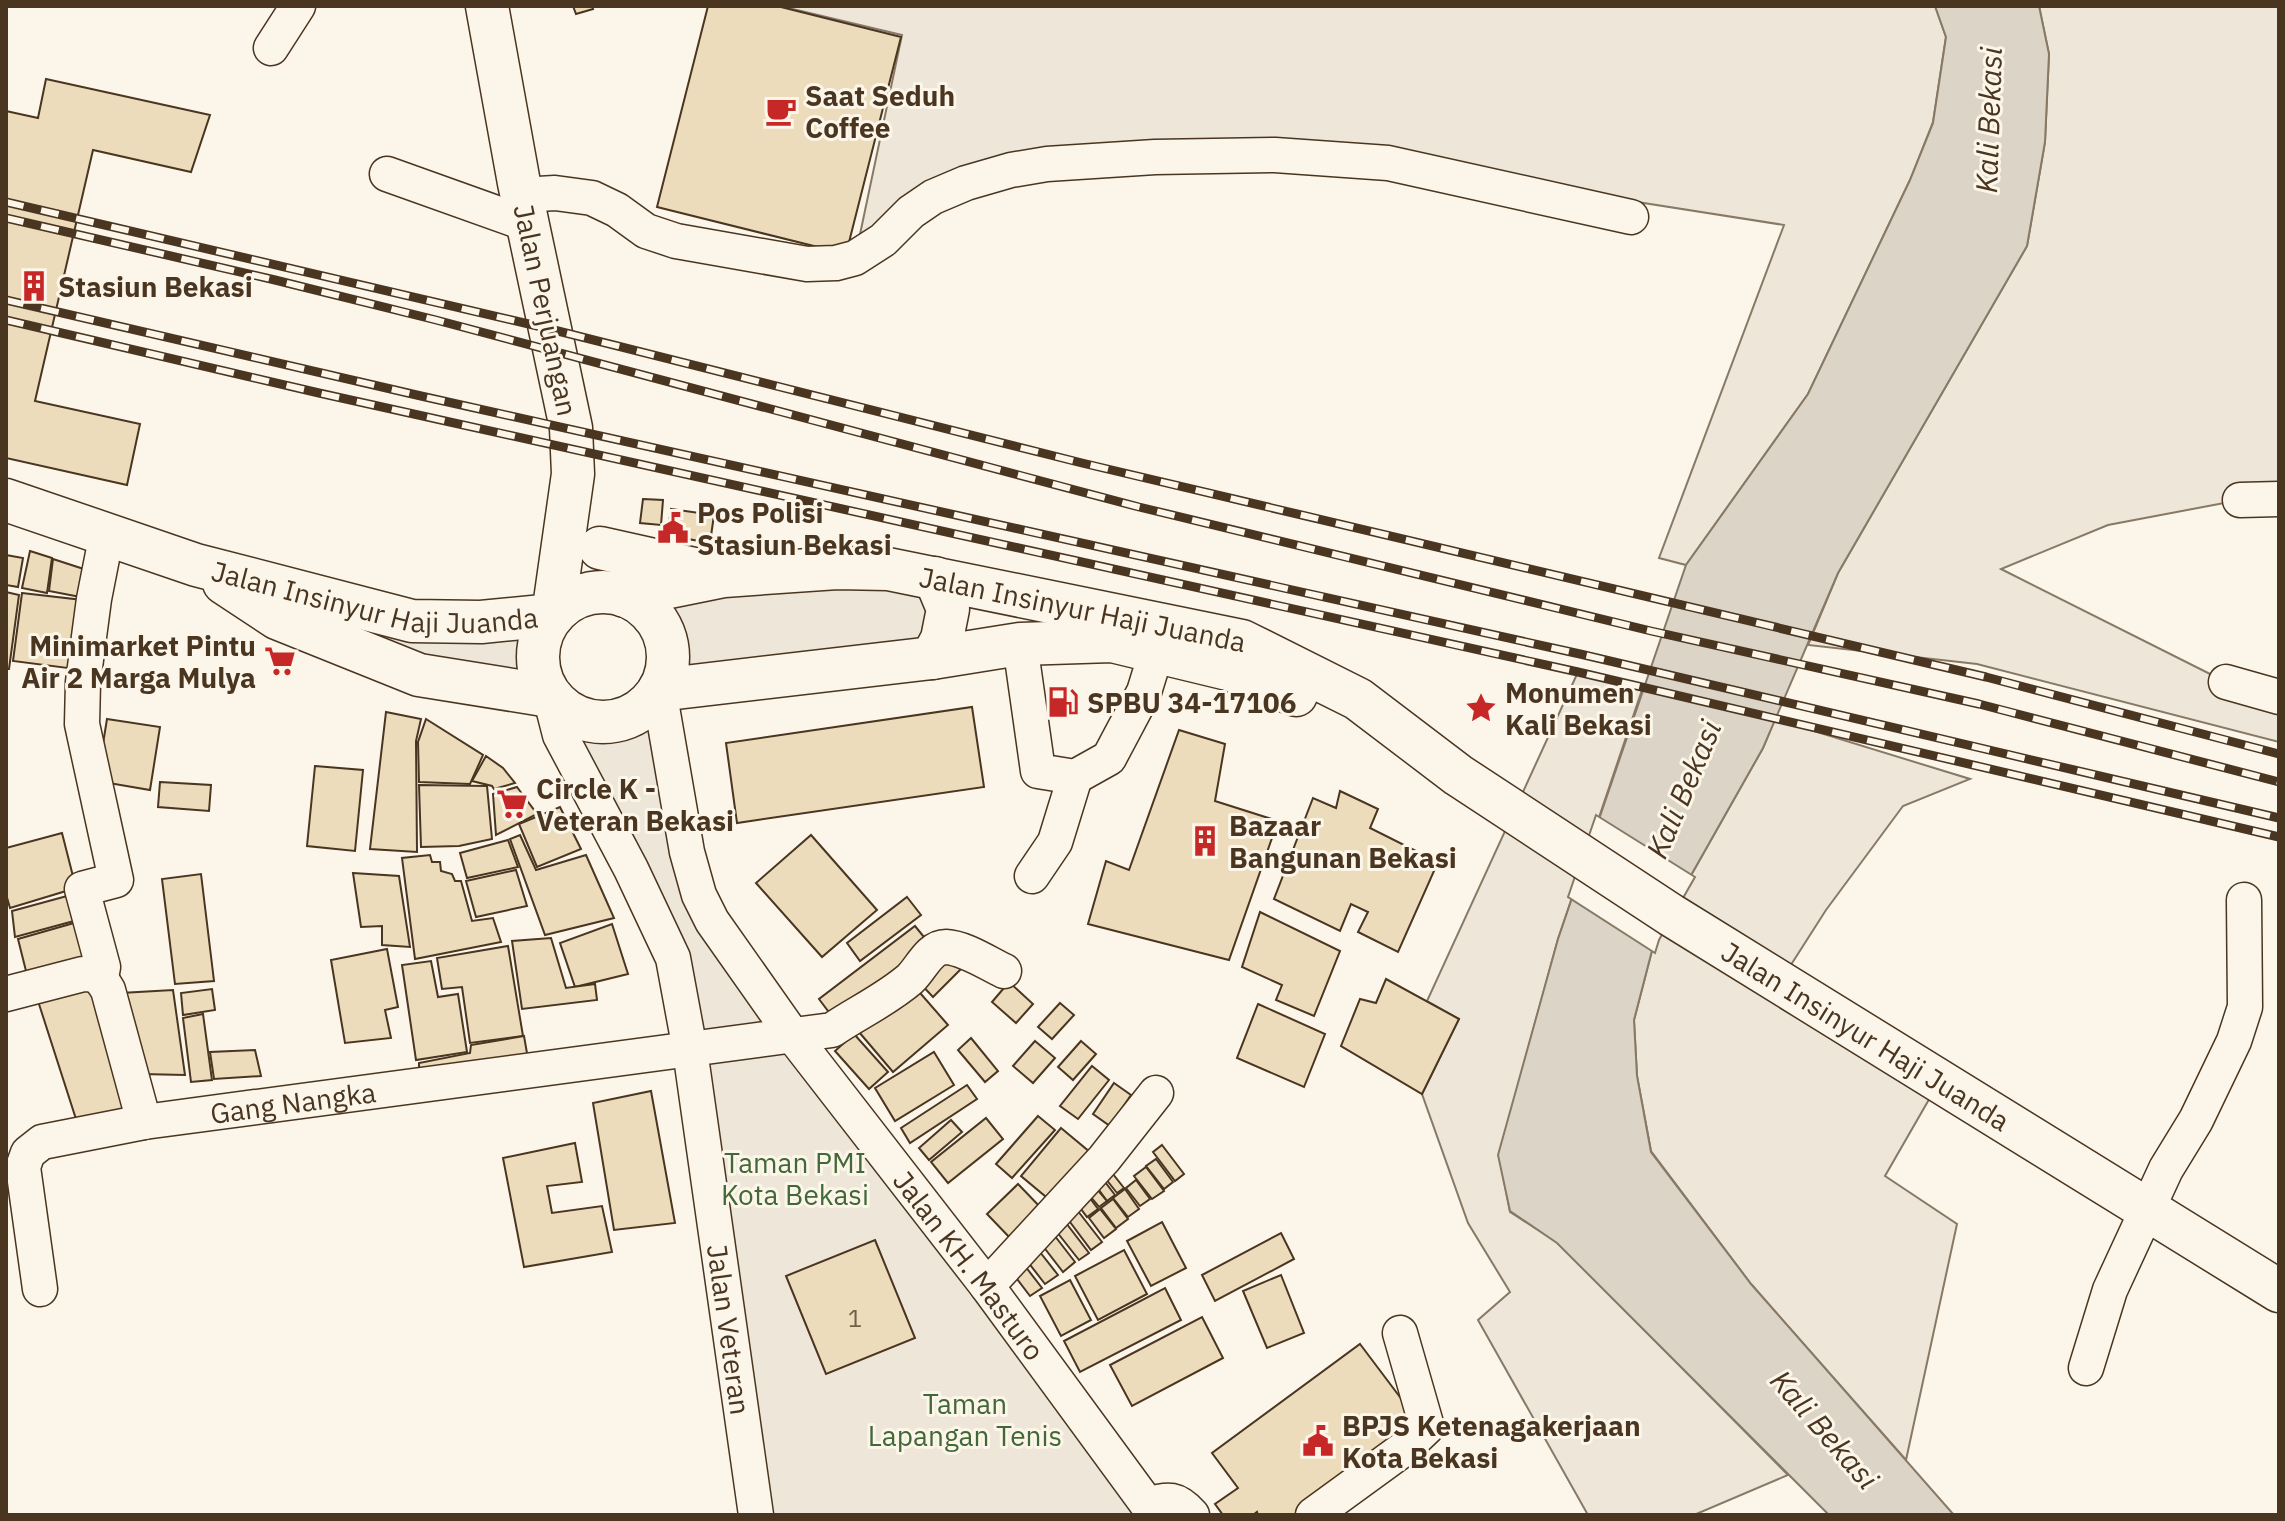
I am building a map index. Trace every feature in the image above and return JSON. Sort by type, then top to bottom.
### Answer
[{"type":"main road","name":"Jalan Perjuangan","points":[[487,6],[524,210],[569,411],[573,474],[553,615]]},
{"type":"main road","points":[[573,474],[621,595]]},
{"type":"main road","name":"Jalan Insinyur Haji Juanda","points":[[6,500],[196,565],[412,621],[481,622],[553,615]]},
{"type":"main road","points":[[600,548],[724,576]]},
{"type":"main road","name":"Jalan Insinyur Haji Juanda","points":[[196,565],[277,618],[419,675],[550,696]]},
{"type":"main road","name":"Jalan Insinyur Haji Juanda","points":[[621,595],[724,576],[837,568],[888,569],[1242,641],[1358,699],[1458,775],[1819,1008],[2279,1291]]},
{"type":"main road","points":[[932,658],[942,639],[948,609],[935,578]]},
{"type":"main road","points":[[596,592],[621,595],[649,612],[661,628],[668,656],[665,678],[659,690],[642,709],[610,722],[574,716],[550,696],[541,680],[537,659],[542,633],[553,615],[563,605],[596,592]]},
{"type":"main road","name":"Jalan Insinyur Haji Juanda","points":[[659,690],[932,658],[1020,644],[1112,641],[1228,669],[1345,713],[1458,775]]},
{"type":"street","points":[[271,48],[298,6]]},
{"type":"street","points":[[387,174],[524,210],[555,193],[592,198],[617,210],[646,231],[676,241],[807,264],[836,263],[855,258],[883,240],[911,212],[933,197],[966,183],[1047,164],[1140,158],[1275,155],[1388,163],[1631,217]]},
{"type":"street","points":[[2240,500],[2279,499]]},
{"type":"street","points":[[101,978],[103,967],[82,889],[116,880],[82,724],[94,599],[107,533]]},
{"type":"street","points":[[1020,644],[1038,771],[1075,777],[1109,758],[1144,692],[1157,650]]},
{"type":"street","points":[[2226,682],[2279,697]]},
{"type":"street","name":"Jalan KH. Masturo","points":[[659,690],[687,852],[699,895],[712,921],[793,1036],[987,1286],[1151,1510]]},
{"type":"street","name":"Jalan Veteran","points":[[550,696],[560,735],[631,869],[673,958],[690,1050],[756,1515]]},
{"type":"street","points":[[1032,876],[1055,842],[1075,777]]},
{"type":"street","points":[[631,869],[659,882],[678,872],[687,852]]},
{"type":"street","points":[[2086,1368],[2110,1290],[2166,1169],[2196,1120],[2234,1041],[2245,1007],[2244,900]]},
{"type":"street","points":[[690,1050],[832,1030],[911,978],[940,948],[963,952],[1004,971]]},
{"type":"street","points":[[6,994],[83,974],[101,978],[108,990],[144,1122]]},
{"type":"street","name":"Gang Nangka","points":[[40,1289],[23,1167],[28,1153],[42,1142],[144,1122],[690,1050]]},
{"type":"street","points":[[987,1286],[1104,1159],[1156,1093]]},
{"type":"street","points":[[1313,1515],[1426,1429],[1425,1414],[1400,1333]]},
{"type":"street","points":[[1151,1510],[1164,1500],[1177,1501],[1192,1515]]},
{"type":"green space","points":[[780,6],[1935,6],[1946,37],[1933,122],[1910,180],[1808,394],[1686,565],[1659,558],[1784,225],[1388,163],[1011,170],[855,258],[902,35]]},
{"type":"green space","points":[[2039,6],[2279,6],[2279,499],[2240,500],[2108,525],[2001,569],[2226,682],[2279,697],[2279,742],[1977,664],[1808,645],[1838,573],[2027,246],[2045,142],[2049,54]]},
{"type":"green space","points":[[935,578],[942,639],[659,690],[699,895],[1155,1515],[756,1515],[673,958],[550,697],[419,675],[311,593],[542,633],[538,652],[539,670],[550,695],[573,716],[603,721],[626,717],[645,706],[659,689],[666,669],[666,647],[657,624],[638,603]]},
{"type":"green space","points":[[1578,672],[1643,687],[1558,939],[1499,1155],[1510,1212],[1557,1242],[1788,1475],[1694,1515],[1588,1515],[1478,1320],[1510,1292],[1468,1223],[1422,1094],[1459,1019],[1427,1001]]},
{"type":"green space","points":[[1775,719],[1970,779],[1903,806],[1826,910],[1780,982],[1939,1082],[1885,1176],[1957,1224],[1906,1460],[1751,1284],[1651,1151],[1637,1076],[1634,1020],[1655,939],[1763,748]]},
{"type":"water","name":"Kali Bekasi","points":[[1935,6],[2039,6],[2049,54],[2045,142],[2027,246],[1838,573],[1763,748],[1655,939],[1634,1020],[1637,1076],[1651,1152],[1751,1284],[1954,1515],[1829,1515],[1557,1243],[1510,1211],[1498,1155],[1558,939],[1686,565],[1808,394],[1910,180],[1933,123],[1946,37]]},
{"type":"pier","points":[[1596,815],[1695,877],[1659,940],[1655,953],[1568,897]]},
{"type":"building","points":[[573,6],[592,6],[593,9],[576,14]]},
{"type":"building","points":[[708,6],[777,6],[901,37],[846,254],[657,207]]},
{"type":"building","name":"Stasiun Bekasi","points":[[46,79],[210,115],[191,172],[93,150],[35,401],[140,424],[127,485],[6,458],[6,111],[38,118]]},
{"type":"building","points":[[643,499],[663,500],[661,525],[640,523]]},
{"type":"building","points":[[671,509],[714,515],[710,543],[688,539],[686,550],[665,547]]},
{"type":"building","points":[[30,551],[52,558],[47,593],[22,588]]},
{"type":"building","points":[[6,555],[23,558],[18,587],[6,585]]},
{"type":"building","points":[[53,559],[96,573],[91,599],[49,591]]},
{"type":"building","points":[[6,592],[19,595],[9,669],[6,669]]},
{"type":"building","points":[[22,593],[91,601],[83,670],[13,661]]},
{"type":"building","points":[[972,707],[984,787],[737,823],[726,743]]},
{"type":"building","points":[[386,712],[421,719],[416,741],[417,852],[370,849]]},
{"type":"building","points":[[107,719],[160,727],[150,790],[97,781]]},
{"type":"building","points":[[426,719],[483,755],[470,784],[419,782],[418,742]]},
{"type":"building","name":"Bazaar Bangunan Bekasi","points":[[1179,730],[1225,744],[1215,801],[1278,821],[1229,960],[1088,924],[1106,861],[1129,870]]},
{"type":"building","points":[[486,756],[503,768],[515,783],[494,789],[472,781]]},
{"type":"building","points":[[315,766],[363,770],[355,851],[307,846]]},
{"type":"building","points":[[160,782],[211,785],[209,811],[158,807]]},
{"type":"building","points":[[419,785],[487,786],[492,839],[459,846],[421,847]]},
{"type":"building","name":"Circle K - Veteran Bekasi","points":[[517,787],[537,814],[496,835],[493,794]]},
{"type":"building","points":[[1340,791],[1378,809],[1370,828],[1438,862],[1398,952],[1358,932],[1368,912],[1351,904],[1340,931],[1274,899],[1313,798],[1336,808]]},
{"type":"building","points":[[560,807],[581,849],[537,867],[519,824]]},
{"type":"building","points":[[62,833],[76,888],[10,908],[6,894],[6,848]]},
{"type":"building","points":[[520,835],[536,870],[586,855],[614,918],[545,935],[510,839]]},
{"type":"building","points":[[811,835],[877,910],[822,957],[756,883]]},
{"type":"building","points":[[508,840],[518,867],[467,878],[460,853]]},
{"type":"building","points":[[430,855],[432,862],[440,862],[441,871],[452,874],[455,881],[461,881],[472,921],[493,918],[501,942],[415,959],[402,858]]},
{"type":"building","points":[[516,870],[527,906],[476,917],[466,881]]},
{"type":"building","points":[[353,873],[399,876],[410,947],[382,945],[382,926],[361,927]]},
{"type":"building","points":[[201,874],[214,981],[175,984],[162,879]]},
{"type":"building","points":[[78,893],[85,918],[15,937],[12,911]]},
{"type":"building","points":[[907,897],[921,915],[860,961],[847,943]]},
{"type":"building","points":[[1260,912],[1340,951],[1314,1016],[1276,1000],[1282,985],[1242,967]]},
{"type":"building","points":[[81,921],[98,968],[29,983],[18,939]]},
{"type":"building","points":[[612,924],[628,974],[575,987],[560,943]]},
{"type":"building","points":[[915,926],[933,948],[837,1023],[819,999]]},
{"type":"building","points":[[551,938],[566,988],[595,984],[597,1000],[522,1009],[512,941]]},
{"type":"building","points":[[508,946],[523,1036],[470,1043],[462,987],[442,989],[437,958]]},
{"type":"building","points":[[387,949],[398,1007],[385,1010],[391,1038],[345,1043],[331,960]]},
{"type":"building","points":[[948,951],[964,966],[933,997],[918,981]]},
{"type":"building","points":[[431,961],[438,997],[458,994],[467,1052],[416,1060],[402,965]]},
{"type":"building","points":[[1386,979],[1459,1019],[1422,1094],[1341,1046],[1360,999],[1376,1003]]},
{"type":"building","points":[[1009,982],[1033,1004],[1016,1023],[992,1002]]},
{"type":"building","points":[[98,985],[132,1107],[76,1119],[38,1001]]},
{"type":"building","points":[[914,986],[948,1025],[893,1072],[859,1032]]},
{"type":"building","points":[[212,989],[215,1010],[183,1015],[181,993]]},
{"type":"building","points":[[173,990],[185,1075],[141,1074],[121,993]]},
{"type":"building","points":[[1060,1003],[1074,1015],[1052,1039],[1038,1027]]},
{"type":"building","points":[[1258,1004],[1325,1034],[1304,1087],[1237,1058]]},
{"type":"building","points":[[203,1014],[212,1080],[191,1082],[183,1018]]},
{"type":"building","points":[[854,1034],[888,1072],[869,1089],[835,1051]]},
{"type":"building","points":[[524,1036],[528,1059],[419,1076],[419,1063],[470,1053],[471,1045]]},
{"type":"building","points":[[971,1038],[998,1071],[985,1082],[958,1050]]},
{"type":"building","points":[[1035,1041],[1055,1058],[1033,1083],[1013,1066]]},
{"type":"building","points":[[1081,1041],[1096,1054],[1073,1080],[1058,1067]]},
{"type":"building","points":[[255,1050],[261,1076],[214,1079],[210,1052]]},
{"type":"building","points":[[934,1052],[954,1085],[895,1121],[875,1088]]},
{"type":"building","points":[[1092,1066],[1109,1080],[1078,1119],[1060,1106]]},
{"type":"building","points":[[1114,1083],[1131,1095],[1110,1126],[1093,1114]]},
{"type":"building","points":[[967,1085],[977,1099],[910,1143],[901,1128]]},
{"type":"building","points":[[651,1091],[675,1223],[614,1230],[593,1103]]},
{"type":"building","points":[[1038,1116],[1055,1130],[1012,1178],[996,1164]]},
{"type":"building","points":[[986,1118],[1003,1139],[948,1183],[931,1162]]},
{"type":"building","points":[[951,1120],[962,1132],[929,1160],[919,1148]]},
{"type":"building","points":[[1061,1128],[1091,1153],[1051,1201],[1021,1176]]},
{"type":"building","points":[[575,1143],[582,1182],[547,1186],[552,1213],[602,1206],[612,1252],[524,1267],[503,1158]]},
{"type":"building","points":[[1162,1145],[1184,1174],[1175,1181],[1153,1152]]},
{"type":"building","points":[[1156,1159],[1173,1182],[1164,1189],[1146,1166]]},
{"type":"building","points":[[1105,1164],[1124,1188],[1117,1193],[1098,1169]]},
{"type":"building","points":[[1146,1167],[1164,1191],[1152,1199],[1134,1176]]},
{"type":"building","points":[[1099,1174],[1115,1195],[1107,1201],[1091,1179]]},
{"type":"building","points":[[1136,1180],[1150,1199],[1140,1206],[1126,1188]]},
{"type":"building","points":[[1092,1183],[1107,1201],[1099,1207],[1084,1189]]},
{"type":"building","points":[[1018,1184],[1044,1211],[1013,1241],[987,1214]]},
{"type":"building","points":[[1125,1189],[1139,1209],[1128,1217],[1113,1198]]},
{"type":"building","points":[[1086,1193],[1098,1209],[1087,1217],[1075,1201]]},
{"type":"building","points":[[1113,1199],[1128,1219],[1116,1228],[1101,1208]]},
{"type":"building","points":[[1074,1206],[1102,1242],[1091,1250],[1064,1214]]},
{"type":"building","points":[[1100,1209],[1116,1229],[1104,1238],[1089,1218]]},
{"type":"building","points":[[1063,1219],[1089,1253],[1079,1260],[1053,1227]]},
{"type":"building","points":[[1162,1222],[1186,1268],[1151,1286],[1127,1241]]},
{"type":"building","points":[[1051,1231],[1075,1262],[1063,1272],[1039,1241]]},
{"type":"building","points":[[1281,1233],[1294,1259],[1215,1301],[1202,1275]]},
{"type":"building","points":[[875,1240],[915,1338],[826,1374],[786,1276]]},
{"type":"building","points":[[1036,1247],[1058,1275],[1045,1284],[1024,1257]]},
{"type":"building","points":[[1124,1250],[1147,1294],[1098,1320],[1075,1276]]},
{"type":"building","points":[[1025,1266],[1042,1288],[1030,1296],[1014,1275]]},
{"type":"building","points":[[1281,1275],[1304,1333],[1267,1348],[1243,1291]]},
{"type":"building","points":[[1070,1280],[1091,1320],[1061,1336],[1040,1296]]},
{"type":"building","points":[[1165,1288],[1181,1320],[1080,1372],[1064,1341]]},
{"type":"building","points":[[1202,1317],[1223,1358],[1132,1406],[1110,1365]]},
{"type":"building","name":"BPJS Ketenagakerjaan Kota Bekasi","points":[[1360,1344],[1424,1429],[1309,1515],[1258,1515],[1257,1512],[1253,1515],[1223,1515],[1215,1504],[1238,1488],[1212,1453]]},
{"type":"railway","points":[[6,202],[550,329],[1082,463],[1986,677],[2279,754]]},
{"type":"railway","points":[[6,218],[436,320],[1139,507],[1651,631],[1979,704],[2279,782]]},
{"type":"railway","points":[[6,300],[421,396],[1580,654],[2279,818]]},
{"type":"railway","points":[[6,320],[319,393],[1578,672],[2279,837]]},
{"type":"place","name":"Saat Seduh Coffee","points":[[781,111]]},
{"type":"place","name":"Stasiun Bekasi","points":[[34,286]]},
{"type":"place","name":"Pos Polisi Stasiun Bekasi","points":[[673,528]]},
{"type":"place","name":"Minimarket Pintu Air 2 Marga Mulya","points":[[280,661]]},
{"type":"place","name":"SPBU 34-17106","points":[[1063,702]]},
{"type":"place","name":"Monumen Kali Bekasi","points":[[1481,708]]},
{"type":"place","name":"Circle K - Veteran Bekasi","points":[[512,804]]},
{"type":"place","name":"Bazaar Bangunan Bekasi","points":[[1205,841]]},
{"type":"place","name":"BPJS Ketenagakerjaan Kota Bekasi","points":[[1318,1441]]},
{"type":"park label","name":"Taman PMI Kota Bekasi","points":[[795,1178]]},
{"type":"park label","name":"Taman Lapangan Tenis","points":[[965,1419]]}]
